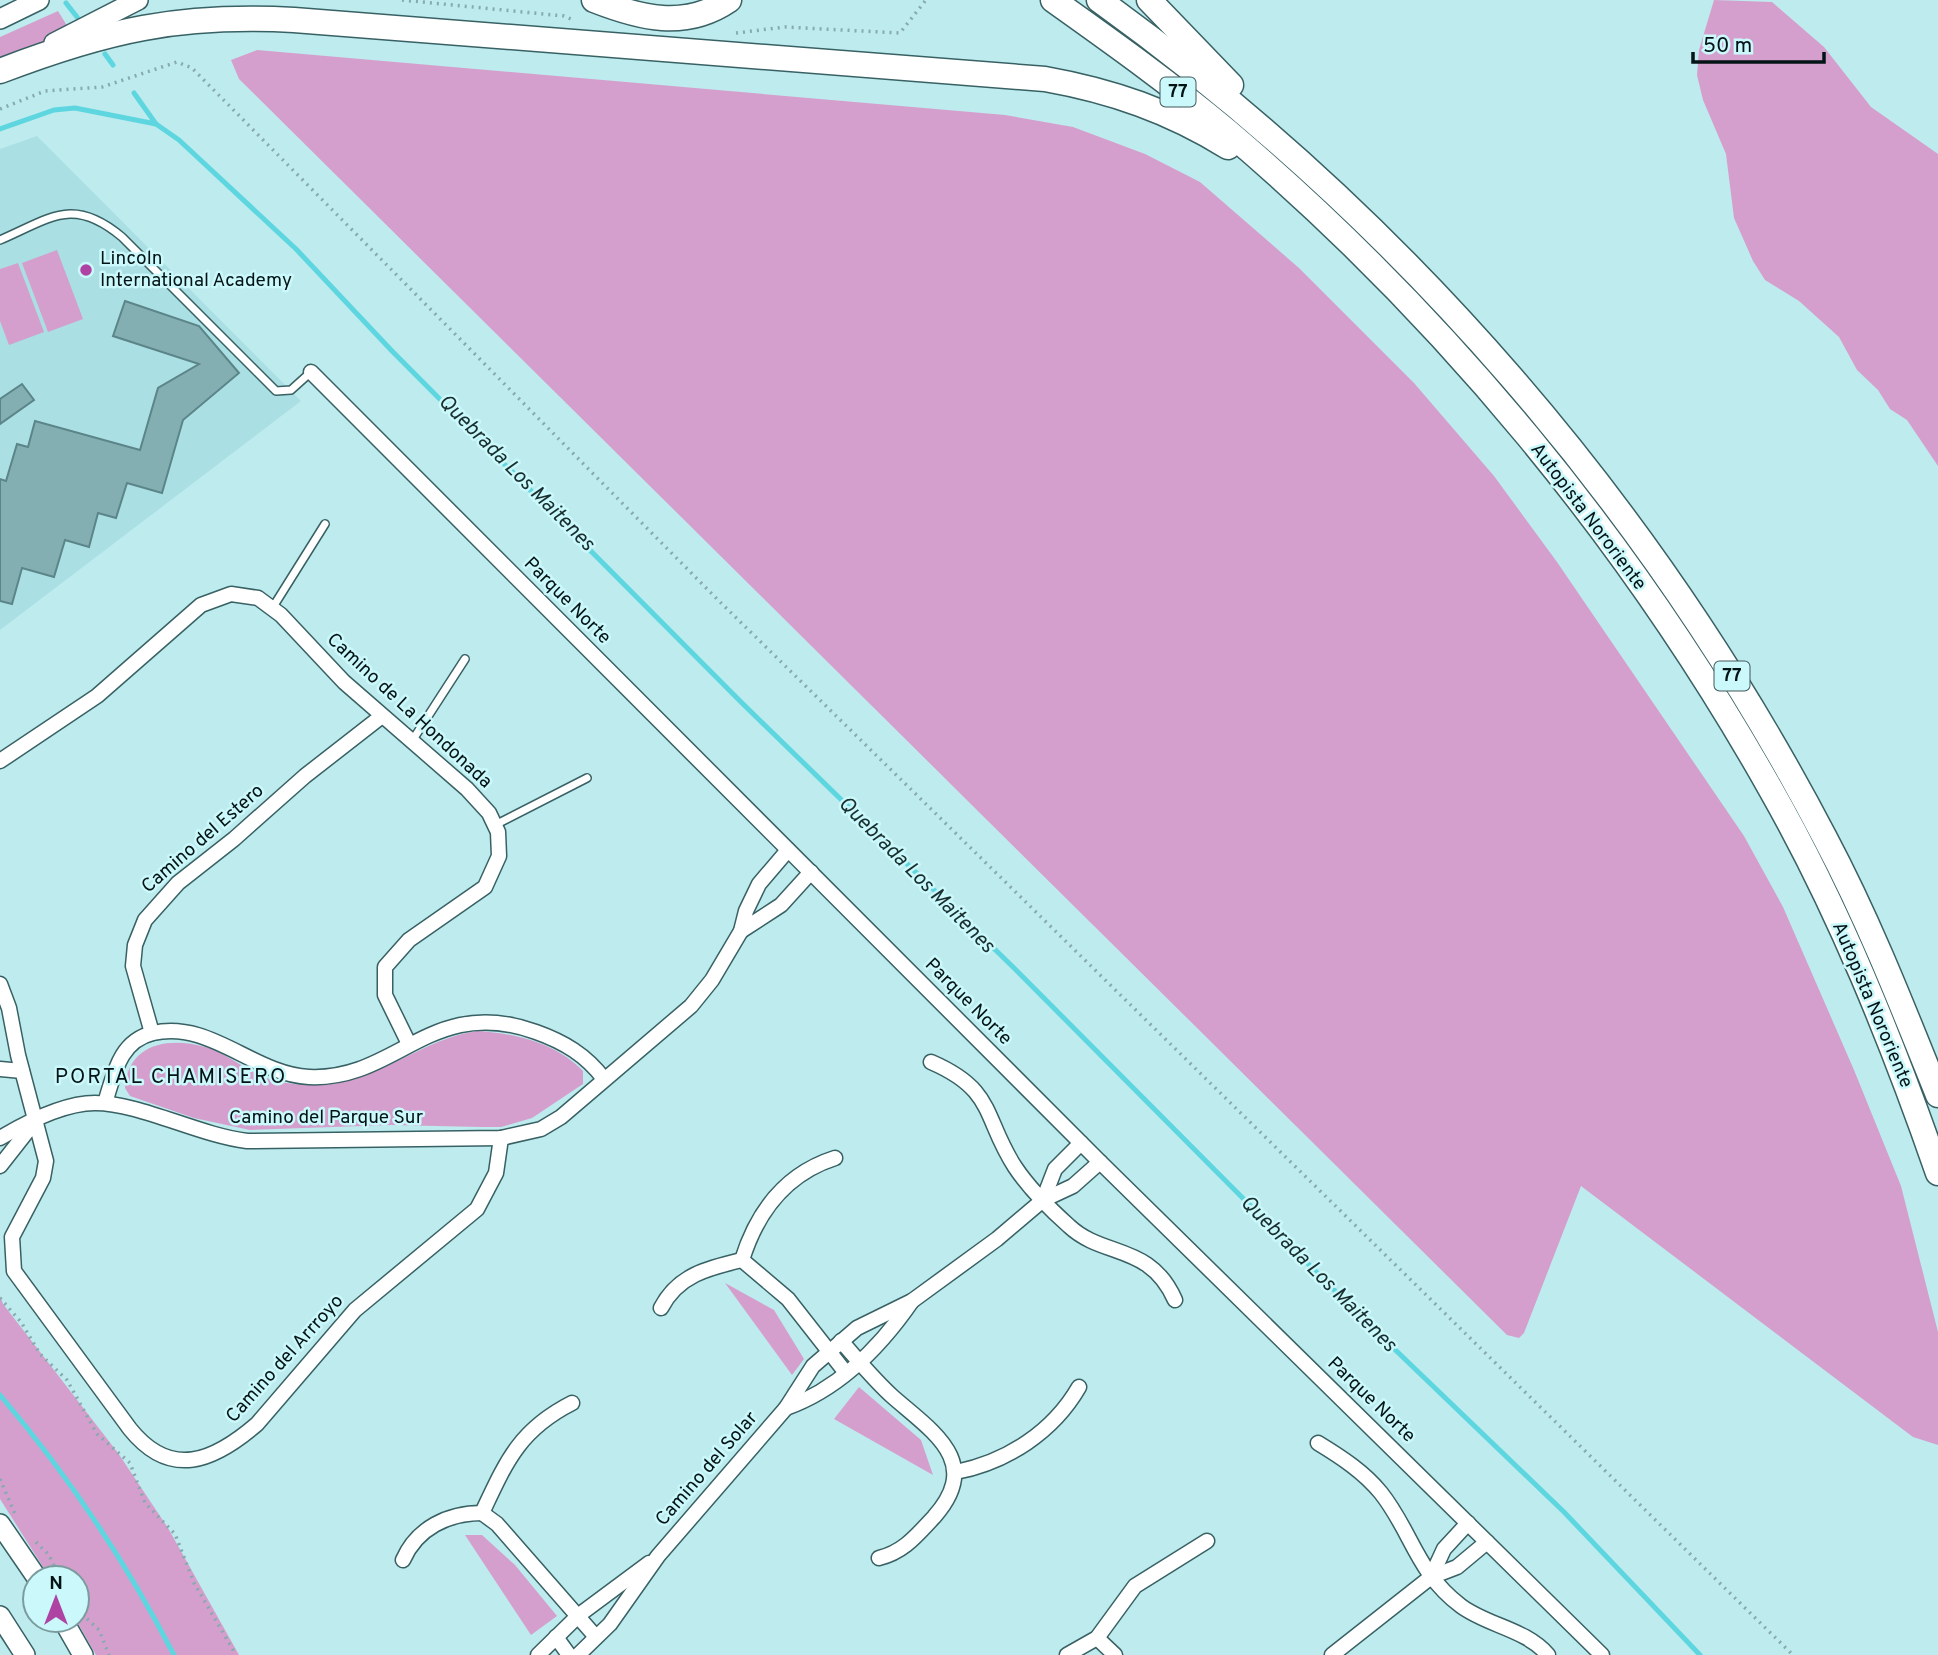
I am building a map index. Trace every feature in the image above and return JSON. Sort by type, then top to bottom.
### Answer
[{"type":"highway","points":[[594,0],[625,12],[667,20],[705,13],[729,0]]},
{"type":"highway","name":"Autopista Nororiente","points":[[1053,0],[1162,78],[1297,192],[1411,305],[1542,454],[1623,561],[1723,710],[1777,802],[1843,933],[1903,1074],[1938,1173]]},
{"type":"highway","name":"Autopista Nororiente","points":[[1099,0],[1166,49],[1296,155],[1400,256],[1505,369],[1577,457],[1685,603],[1760,721],[1825,838],[1880,954],[1938,1095]]},
{"type":"highway","points":[[1149,0],[1296,155]]},
{"type":"highway","points":[[0,71],[119,32],[181,21],[226,18],[294,20],[1010,75],[1083,86],[1143,102],[1216,140],[1297,192]]},
{"type":"street","points":[[0,19],[39,0]]},
{"type":"street","points":[[0,71],[138,0]]},
{"type":"street","name":"Parque Norte","points":[[311,372],[1100,1162],[1602,1655]]},
{"type":"street","name":"Camino de La Hondonada","points":[[0,761],[97,696],[182,621],[211,600],[241,593],[258,598],[273,607],[344,682],[479,800],[495,825]]},
{"type":"street","name":"Camino del Estero","points":[[152,1033],[133,966],[135,945],[145,920],[178,883],[234,839],[304,776],[382,716]]},
{"type":"street","points":[[409,1044],[385,995],[385,967],[409,940],[485,887],[499,856],[495,825]]},
{"type":"street","points":[[741,931],[752,895],[788,850]]},
{"type":"street","points":[[741,931],[781,905],[811,872]]},
{"type":"street","name":"Camino del Parque Sur","points":[[0,1138],[77,1105],[105,1103],[218,1136],[247,1141],[501,1138],[528,1133],[551,1124],[691,1006],[712,980],[741,931]]},
{"type":"street","name":"Camino del Arrroyo","points":[[0,984],[9,1008],[22,1071],[45,1152],[46,1169],[14,1230],[10,1248],[14,1271],[137,1437],[163,1457],[185,1460],[206,1458],[222,1451],[257,1424],[355,1310],[393,1276],[467,1219],[492,1186],[499,1164],[501,1138]]},
{"type":"street","points":[[105,1103],[124,1051],[134,1041],[152,1033],[196,1034],[217,1041],[267,1068],[309,1077],[350,1073],[409,1044],[464,1024],[511,1024],[572,1048],[592,1063],[604,1079]]},
{"type":"street","points":[[931,1062],[959,1077],[981,1097],[1016,1168],[1043,1200],[1075,1231],[1129,1253],[1149,1266],[1167,1285],[1175,1300]]},
{"type":"street","points":[[0,1069],[22,1071]]},
{"type":"street","points":[[0,1166],[36,1121]]},
{"type":"street","name":"Camino del Solar","points":[[1043,1200],[1055,1169],[1081,1143]]},
{"type":"street","points":[[742,1261],[753,1230],[780,1191],[802,1173],[835,1158]]},
{"type":"street","name":"Camino del Solar","points":[[578,1655],[617,1616],[658,1556],[786,1408],[805,1375],[829,1351],[867,1321],[912,1301],[997,1239],[1043,1200],[1073,1186],[1100,1162]]},
{"type":"street","points":[[661,1308],[670,1293],[690,1276],[742,1261]]},
{"type":"street","points":[[742,1261],[788,1299],[846,1373]]},
{"type":"street","name":"Camino del Solar","points":[[786,1408],[821,1392],[859,1362],[887,1335],[912,1301]]},
{"type":"street","points":[[841,1341],[859,1362],[930,1427],[947,1449],[956,1472],[953,1488],[944,1505],[915,1538],[897,1552],[879,1558]]},
{"type":"street","points":[[956,1472],[989,1464],[1026,1444],[1064,1410],[1079,1387]]},
{"type":"street","points":[[482,1513],[517,1444],[544,1419],[572,1403]]},
{"type":"street","points":[[1318,1443],[1362,1473],[1381,1493],[1431,1577],[1460,1605],[1528,1638],[1548,1655]]},
{"type":"street","points":[[402,1560],[413,1542],[427,1529],[460,1514],[482,1513],[497,1524],[596,1637]]},
{"type":"street","points":[[8,1520],[30,1564]]},
{"type":"street","points":[[1431,1577],[1444,1549],[1468,1523]]},
{"type":"street","points":[[1067,1655],[1097,1638],[1135,1586],[1207,1541]]},
{"type":"street","points":[[1332,1655],[1431,1577],[1457,1567],[1488,1542]]},
{"type":"street","name":"Camino del Solar","points":[[538,1655],[579,1615],[658,1556]]},
{"type":"street","points":[[0,1616],[25,1655]]},
{"type":"street","points":[[71,1634],[83,1655]]},
{"type":"street","points":[[556,1637],[569,1655]]},
{"type":"street","points":[[1097,1638],[1115,1655]]},
{"type":"lane","points":[[0,240],[65,213],[80,213],[100,220],[122,237],[276,391],[291,390],[311,372]]},
{"type":"lane","points":[[273,607],[325,524]]},
{"type":"lane","points":[[412,741],[465,659]]},
{"type":"lane","points":[[495,825],[587,778]]},
{"type":"path","points":[[0,109],[45,90],[102,87],[177,62],[192,68],[718,600],[1793,1655]]},
{"type":"path","points":[[0,1298],[20,1322],[40,1354],[67,1380],[97,1434],[130,1463],[145,1503],[179,1541],[194,1583],[236,1655]]},
{"type":"path","points":[[0,1479],[8,1520]]},
{"type":"path","points":[[33,1539],[49,1555],[53,1564]]},
{"type":"path","points":[[91,1622],[99,1630],[109,1655]]},
{"type":"shaded area","points":[[1714,0],[1772,2],[1824,47],[1871,107],[1938,154],[1938,466],[1907,420],[1890,409],[1878,390],[1857,370],[1839,337],[1799,301],[1765,280],[1753,261],[1734,218],[1726,154],[1703,100],[1697,75],[1699,50]]},
{"type":"shaded area","points":[[58,11],[69,29],[0,65],[0,37]]},
{"type":"shaded area","points":[[257,50],[1005,115],[1073,127],[1145,154],[1200,182],[1299,268],[1414,383],[1494,476],[1557,562],[1744,836],[1783,907],[1901,1186],[1938,1332],[1938,1445],[1913,1437],[1581,1186],[1524,1333],[1519,1338],[1507,1335],[239,79],[231,60]]},
{"type":"shaded area","name":"Lincoln International Academy","points":[[37,136],[301,401],[0,630],[0,149]]},
{"type":"shaded area","points":[[57,250],[83,319],[48,332],[22,263]]},
{"type":"shaded area","points":[[18,263],[44,332],[9,345],[0,321],[0,269]]},
{"type":"shaded area","points":[[477,1031],[520,1037],[560,1053],[583,1071],[583,1084],[532,1118],[501,1127],[391,1125],[250,1130],[194,1118],[130,1096],[125,1088],[134,1061],[142,1053],[165,1044],[205,1047],[272,1080],[317,1085],[351,1080],[369,1074],[440,1041]]},
{"type":"shaded area","points":[[725,1283],[774,1310],[804,1359],[792,1375]]},
{"type":"shaded area","points":[[0,1296],[3,1304],[118,1453],[168,1528],[239,1655],[96,1655],[84,1634],[91,1634],[91,1564],[41,1564],[0,1499]]},
{"type":"shaded area","points":[[859,1387],[921,1440],[933,1475],[834,1419]]},
{"type":"shaded area","points":[[465,1535],[482,1535],[515,1565],[557,1616],[531,1635]]},
{"type":"building","points":[[125,301],[199,326],[239,373],[183,420],[162,493],[127,483],[116,518],[98,513],[89,547],[65,540],[54,577],[22,568],[12,604],[0,601],[0,479],[6,481],[17,444],[28,447],[35,421],[140,450],[158,388],[199,364],[113,336]]},
{"type":"building","points":[[22,384],[34,400],[0,424],[0,399]]},
{"type":"waterway","name":"Quebrada Los Maitenes","points":[[66,3],[77,17]]},
{"type":"waterway","name":"Quebrada Los Maitenes","points":[[105,54],[113,65]]},
{"type":"waterway","name":"Quebrada Los Maitenes","points":[[134,93],[156,124],[179,140],[296,249],[392,351],[741,702],[1014,968],[1359,1315],[1564,1512],[1700,1655]]},
{"type":"waterway","points":[[0,129],[54,110],[75,108],[156,124]]},
{"type":"waterway","points":[[0,1395],[49,1456],[94,1520],[136,1586],[174,1655]]},
{"type":"place","name":"Lincoln International Academy","points":[[86,270]]},
{"type":"district","name":"PORTAL CHAMISERO","points":[[171,1077]]}]
